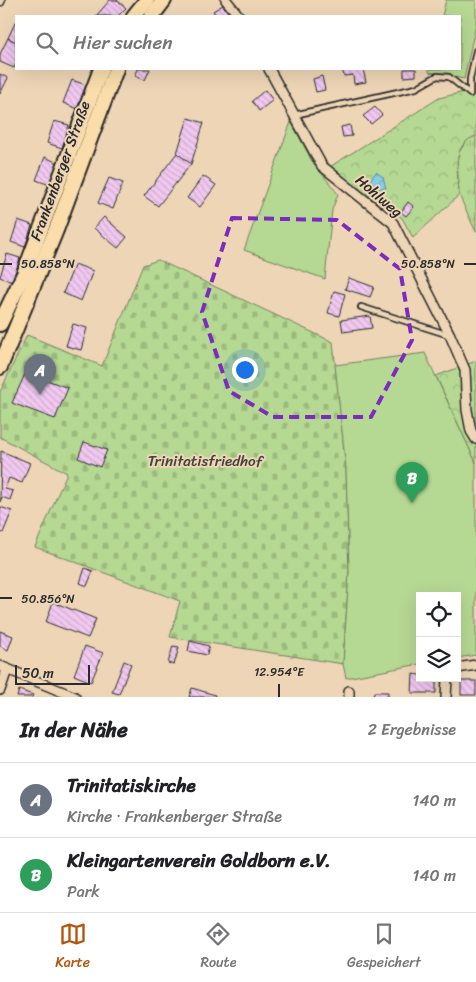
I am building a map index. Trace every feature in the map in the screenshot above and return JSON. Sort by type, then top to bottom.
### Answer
[{"type":"main road","points":[[135,15],[147,0]]},
{"type":"main road","points":[[153,15],[164,0]]},
{"type":"main road","name":"Frankenberger Straße","points":[[0,324],[24,274],[101,70]]},
{"type":"main road","name":"Frankenberger Straße","points":[[0,368],[53,238],[116,70]]},
{"type":"street","points":[[226,0],[238,15]]},
{"type":"street","name":"Hohlweg","points":[[269,70],[322,166],[393,223],[450,335],[465,370],[467,410],[471,431],[476,439]]},
{"type":"street","points":[[461,667],[476,665]]},
{"type":"street","points":[[0,690],[4,668],[75,697]]},
{"type":"street","points":[[446,697],[447,682]]},
{"type":"lane","points":[[293,115],[416,88],[438,76],[449,77],[470,94],[470,79],[476,51]]},
{"type":"lane","points":[[361,307],[450,335]]},
{"type":"highlighted area","points":[[232,218],[337,220],[400,269],[412,340],[371,417],[273,417],[229,391],[202,312]]},
{"type":"green space","points":[[446,0],[476,0],[476,24],[464,79],[429,72],[429,70],[461,70],[461,15],[442,15]]},
{"type":"green space","points":[[476,89],[476,136],[462,146],[459,153],[457,169],[459,195],[413,238],[402,218],[328,168],[439,98]]},
{"type":"green space","points":[[291,122],[312,161],[338,194],[332,210],[325,279],[244,250]]},
{"type":"green space","points":[[476,136],[476,232],[459,195],[457,155],[468,139]]},
{"type":"green space","name":"Trinitatisfriedhof","points":[[158,260],[333,342],[346,469],[349,572],[343,664],[170,637],[180,601],[35,547],[67,473],[0,437],[0,392],[27,335],[102,366],[143,265]]},
{"type":"green space","points":[[425,353],[476,463],[476,655],[461,657],[461,592],[416,592],[416,665],[346,678],[343,664],[349,572],[346,469],[335,365]]},
{"type":"green space","points":[[476,361],[476,463],[436,376]]},
{"type":"water","points":[[376,172],[383,177],[386,188],[364,189]]},
{"type":"building","points":[[110,0],[117,0],[126,8],[119,15],[97,15]]},
{"type":"building","points":[[223,5],[229,15],[216,15],[213,11]]},
{"type":"building","points":[[15,23],[15,42],[8,38]]},
{"type":"building","points":[[8,38],[15,42],[14,68],[0,62],[0,54]]},
{"type":"building","points":[[138,70],[150,70],[145,80],[135,76]]},
{"type":"building","points":[[342,70],[363,70],[366,82],[354,84],[353,75],[344,76]]},
{"type":"building","points":[[404,70],[416,70],[416,76],[404,77]]},
{"type":"building","points":[[0,74],[8,78],[0,94]]},
{"type":"building","points":[[322,76],[325,90],[316,92],[313,79]]},
{"type":"building","points":[[72,80],[86,85],[78,109],[63,103]]},
{"type":"building","points":[[265,90],[273,100],[259,111],[252,101]]},
{"type":"building","points":[[375,107],[382,115],[371,124],[363,116]]},
{"type":"building","points":[[188,118],[204,123],[191,164],[177,153]]},
{"type":"building","points":[[54,121],[69,125],[62,148],[47,143]]},
{"type":"building","points":[[350,125],[352,136],[343,137],[341,127]]},
{"type":"building","points":[[177,153],[191,164],[158,206],[144,196]]},
{"type":"building","points":[[45,157],[58,163],[50,185],[36,180]]},
{"type":"building","points":[[203,176],[216,185],[200,207],[187,198]]},
{"type":"building","points":[[109,178],[123,183],[113,209],[98,203]]},
{"type":"building","points":[[408,202],[414,207],[406,216],[401,212]]},
{"type":"building","points":[[104,217],[127,237],[118,248],[94,228]]},
{"type":"building","points":[[18,220],[32,225],[25,247],[11,242]]},
{"type":"building","points":[[7,254],[20,258],[12,282],[0,277]]},
{"type":"building","points":[[75,264],[93,271],[81,301],[63,293]]},
{"type":"building","points":[[349,278],[374,287],[370,297],[345,289]]},
{"type":"building","points":[[334,291],[345,294],[339,316],[328,313]]},
{"type":"building","points":[[370,316],[372,328],[343,332],[341,320]]},
{"type":"building","points":[[73,324],[87,328],[81,350],[66,346]]},
{"type":"building","points":[[26,372],[68,388],[55,419],[12,403]]},
{"type":"building","points":[[84,442],[107,450],[100,467],[78,458]]},
{"type":"building","points":[[1,451],[30,463],[22,483],[9,478],[5,489],[13,491],[10,500],[2,497],[0,502]]},
{"type":"building","points":[[0,507],[12,511],[3,533],[0,532]]},
{"type":"building","points":[[85,568],[93,571],[87,586],[80,583]]},
{"type":"building","points":[[53,602],[96,619],[88,638],[46,622]]},
{"type":"building","points":[[0,631],[13,636],[8,650],[0,646]]},
{"type":"building","points":[[190,641],[209,646],[207,655],[188,651]]},
{"type":"building","points":[[85,646],[103,653],[91,682],[74,675]]},
{"type":"building","points":[[173,646],[179,647],[174,665],[168,663]]},
{"type":"building","points":[[124,661],[131,664],[119,694],[112,692]]},
{"type":"building","points":[[413,674],[416,674],[416,682],[436,682],[436,693],[412,693]]},
{"type":"building","points":[[476,681],[476,695],[461,695],[461,682]]},
{"type":"building","points":[[192,688],[215,695],[214,697],[189,697]]},
{"type":"building","points":[[19,690],[33,695],[32,697],[17,697]]},
{"type":"building","points":[[374,692],[388,692],[388,697],[373,697]]},
{"type":"place","name":"Trinitatiskirche","points":[[40,395]]},
{"type":"place","name":"Kleingartenverein Goldborn e.V.","points":[[412,503]]}]
